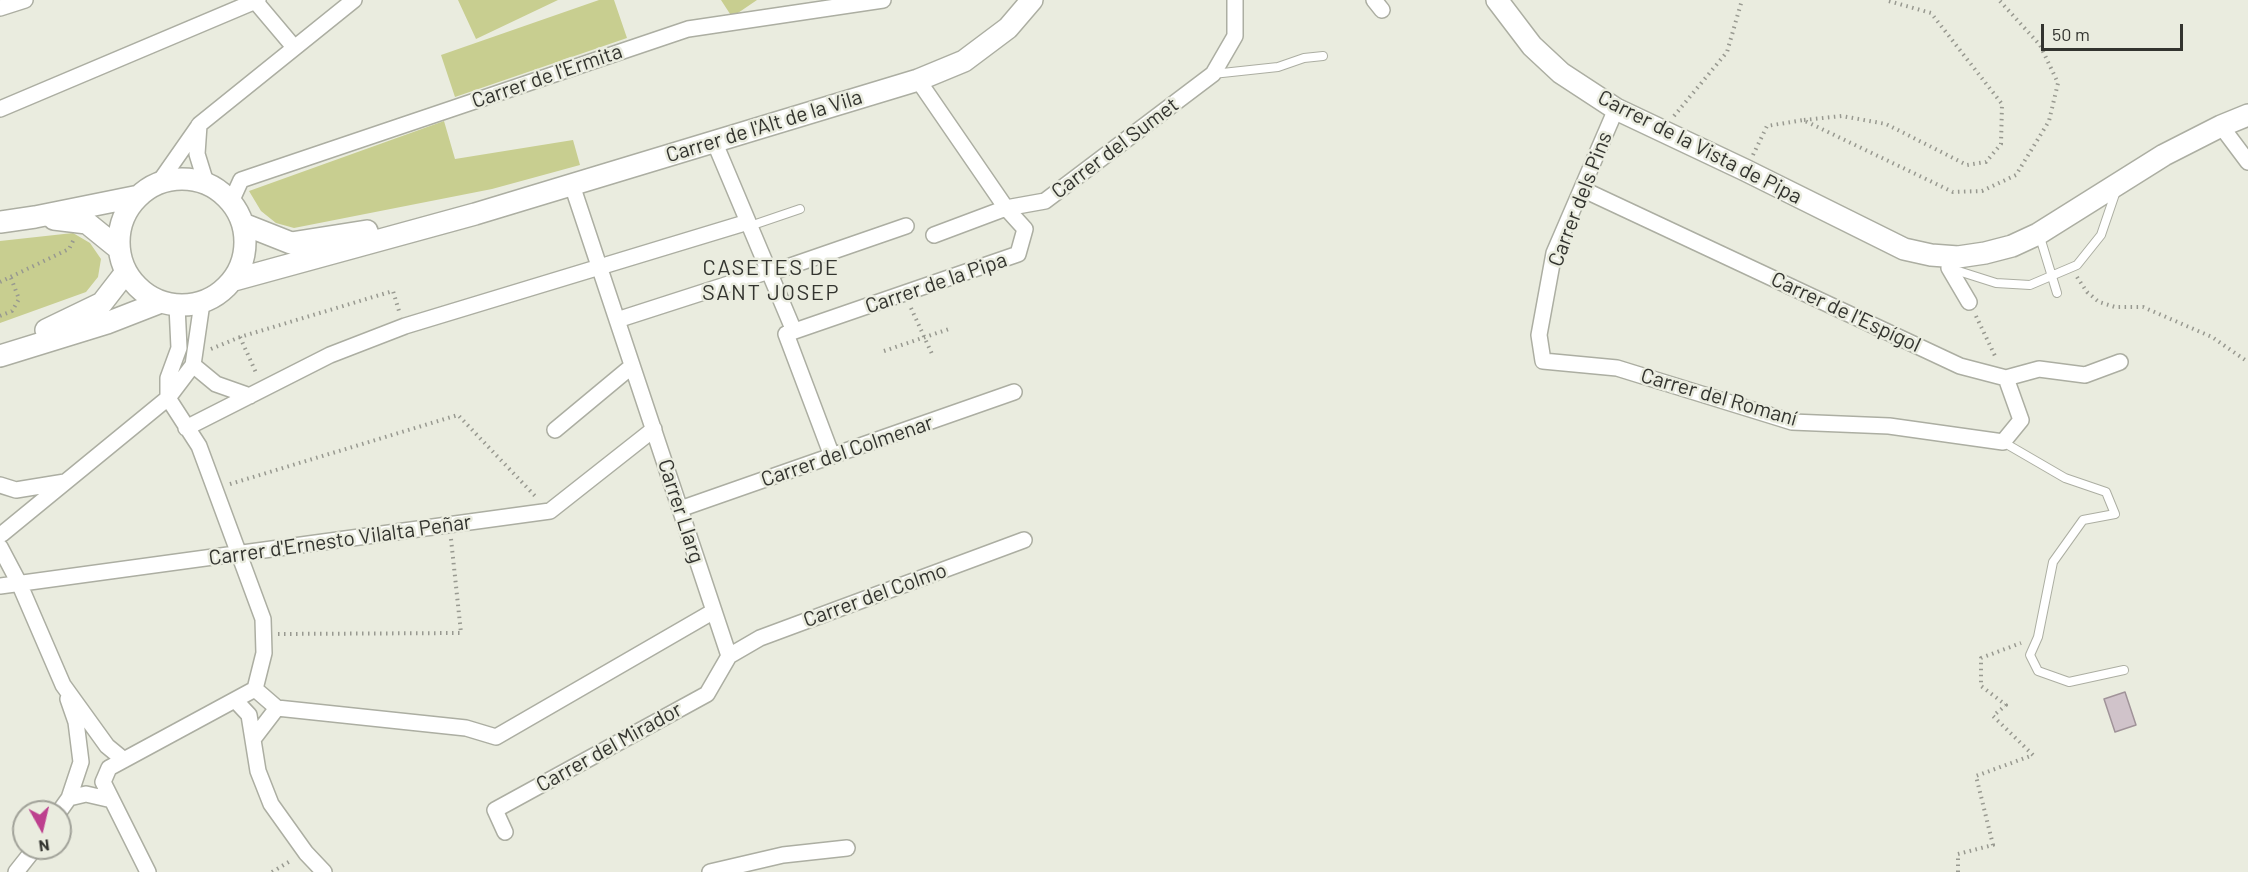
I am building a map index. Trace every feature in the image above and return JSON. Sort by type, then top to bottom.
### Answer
[{"type":"main road","name":"Carrer de l'Alt de la Vila","points":[[234,280],[475,214],[918,80],[964,61],[1008,28],[1032,0]]},
{"type":"main road","name":"Carrer de la Vista de Pipa","points":[[1497,0],[1532,46],[1561,73],[1616,109],[1904,249],[1931,255],[1958,257],[2012,246],[2038,234],[2164,155],[2248,115]]},
{"type":"main road","points":[[0,222],[139,196],[158,184],[184,179],[206,183],[231,202],[243,224],[245,254],[234,280],[202,303],[169,304],[0,354]]},
{"type":"main road","points":[[139,196],[122,222],[119,249],[126,273],[140,290],[169,304]]},
{"type":"main road","name":"Carrer de l'Alt de la Vila","points":[[243,224],[291,243],[475,214]]},
{"type":"main road","points":[[35,217],[87,223],[119,249]]},
{"type":"main road","points":[[0,354],[102,303],[126,273]]},
{"type":"street","points":[[0,9],[25,0]]},
{"type":"street","points":[[158,184],[200,124],[293,46],[354,0]]},
{"type":"street","name":"Carrer del Sumet","points":[[934,235],[1006,208],[1045,201],[1213,74],[1236,36],[1236,0]]},
{"type":"street","points":[[0,109],[257,1],[293,46]]},
{"type":"street","name":"Carrer de l'Ermita","points":[[231,202],[241,180],[688,29],[873,1]]},
{"type":"street","points":[[918,80],[1006,208]]},
{"type":"street","name":"Carrer dels Pins","points":[[1543,361],[1539,335],[1554,254],[1616,109]]},
{"type":"street","points":[[200,124],[197,154],[206,183]]},
{"type":"street","points":[[2221,126],[2248,162]]},
{"type":"street","points":[[714,141],[769,272],[832,456]]},
{"type":"street","name":"Carrer Llarg","points":[[572,185],[729,656]]},
{"type":"street","name":"Carrer de l'Espígol","points":[[1582,189],[1960,366],[2006,378]]},
{"type":"street","name":"Carrer de la Pipa","points":[[790,333],[1018,254],[1025,229],[1006,208]]},
{"type":"street","points":[[186,428],[330,355],[405,326],[749,224]]},
{"type":"street","points":[[617,320],[906,226]]},
{"type":"street","points":[[1949,268],[1969,302]]},
{"type":"street","points":[[69,798],[81,762],[76,722],[63,685],[1,537],[168,398],[193,365],[202,303]]},
{"type":"street","points":[[148,872],[103,782],[110,768],[255,689],[264,653],[265,634],[263,619],[199,446],[168,398],[168,378],[179,348],[169,304]]},
{"type":"street","name":"Carrer del Romaní","points":[[1543,361],[1617,368],[1792,422],[1890,426],[2003,442]]},
{"type":"street","points":[[2003,442],[2021,420],[2006,378],[2038,369],[2085,375],[2120,362]]},
{"type":"street","points":[[193,365],[216,384],[257,392]]},
{"type":"street","points":[[555,429],[632,366]]},
{"type":"street","name":"Carrer del Colmenar","points":[[680,509],[1014,392]]},
{"type":"street","points":[[550,511],[654,429]]},
{"type":"street","points":[[0,485],[16,490],[66,481]]},
{"type":"street","name":"Carrer d'Ernesto Vilalta Peñar","points":[[0,586],[550,511]]},
{"type":"street","name":"Carrer del Colmo","points":[[729,656],[760,638],[1024,540]]},
{"type":"street","points":[[255,689],[277,708],[466,728],[496,737],[714,611]]},
{"type":"street","name":"Carrer del Mirador","points":[[505,832],[495,810],[707,694],[729,656]]},
{"type":"street","points":[[63,685],[107,746],[124,760]]},
{"type":"street","points":[[235,700],[249,715],[258,771],[271,804],[306,853],[324,872]]},
{"type":"street","points":[[254,738],[277,708]]},
{"type":"street","points":[[69,798],[86,794],[112,800]]},
{"type":"street","points":[[710,872],[783,855],[848,848]]},
{"type":"street","points":[[16,872],[26,860]]},
{"type":"lane","points":[[1213,74],[1278,67],[1304,58],[1323,56]]},
{"type":"lane","name":"Carrer de la Vista de Pipa","points":[[1931,255],[1949,268],[1996,283],[2030,285],[2077,265],[2101,235],[2118,185]]},
{"type":"lane","points":[[749,224],[800,209]]},
{"type":"lane","points":[[2038,234],[2057,293]]},
{"type":"lane","points":[[2003,442],[2065,478],[2106,492],[2115,514],[2083,520],[2053,562],[2038,637],[2030,656],[2038,671],[2069,682],[2124,670]]},
{"type":"path","points":[[1662,130],[1727,52],[1742,0]]},
{"type":"path","points":[[1745,170],[1767,126],[1842,116],[1886,124],[1967,165],[1986,162],[2001,144],[2002,104],[1931,13],[1885,0]]},
{"type":"path","points":[[1803,120],[1953,192],[1982,191],[2016,175],[2049,121],[2058,83],[2040,45],[2000,0]]},
{"type":"path","points":[[0,282],[69,249],[79,230]]},
{"type":"path","points":[[2070,268],[2087,292],[2100,302],[2115,307],[2143,307],[2212,337],[2248,362]]},
{"type":"path","points":[[0,316],[12,311],[19,298],[11,278]]},
{"type":"path","points":[[195,349],[207,351],[240,337],[393,291],[405,326]]},
{"type":"path","points":[[905,293],[932,354]]},
{"type":"path","points":[[1969,302],[2006,378]]},
{"type":"path","points":[[884,351],[949,329]]},
{"type":"path","points":[[240,337],[257,392]]},
{"type":"path","points":[[214,489],[458,415],[550,511]]},
{"type":"path","points":[[265,634],[461,633],[449,525]]},
{"type":"path","points":[[1958,872],[1958,854],[1994,845],[1976,776],[2033,755],[1993,717],[2006,705],[1982,686],[1981,658],[2038,637]]},
{"type":"path","points":[[272,872],[306,853]]},
{"type":"green space","points":[[458,0],[558,0],[476,39]]},
{"type":"green space","points":[[599,0],[614,0],[627,38],[455,97],[441,55]]},
{"type":"green space","points":[[721,0],[757,0],[732,17]]},
{"type":"green space","points":[[444,121],[455,159],[573,140],[580,165],[492,189],[294,228],[276,223],[261,211],[249,191]]},
{"type":"green space","points":[[73,233],[90,243],[101,259],[98,277],[86,292],[0,323],[0,241]]},
{"type":"building","points":[[2125,692],[2136,725],[2115,732],[2104,699]]},
{"type":"district","name":"CASETES DE SANT JOSEP","points":[[771,280]]}]
